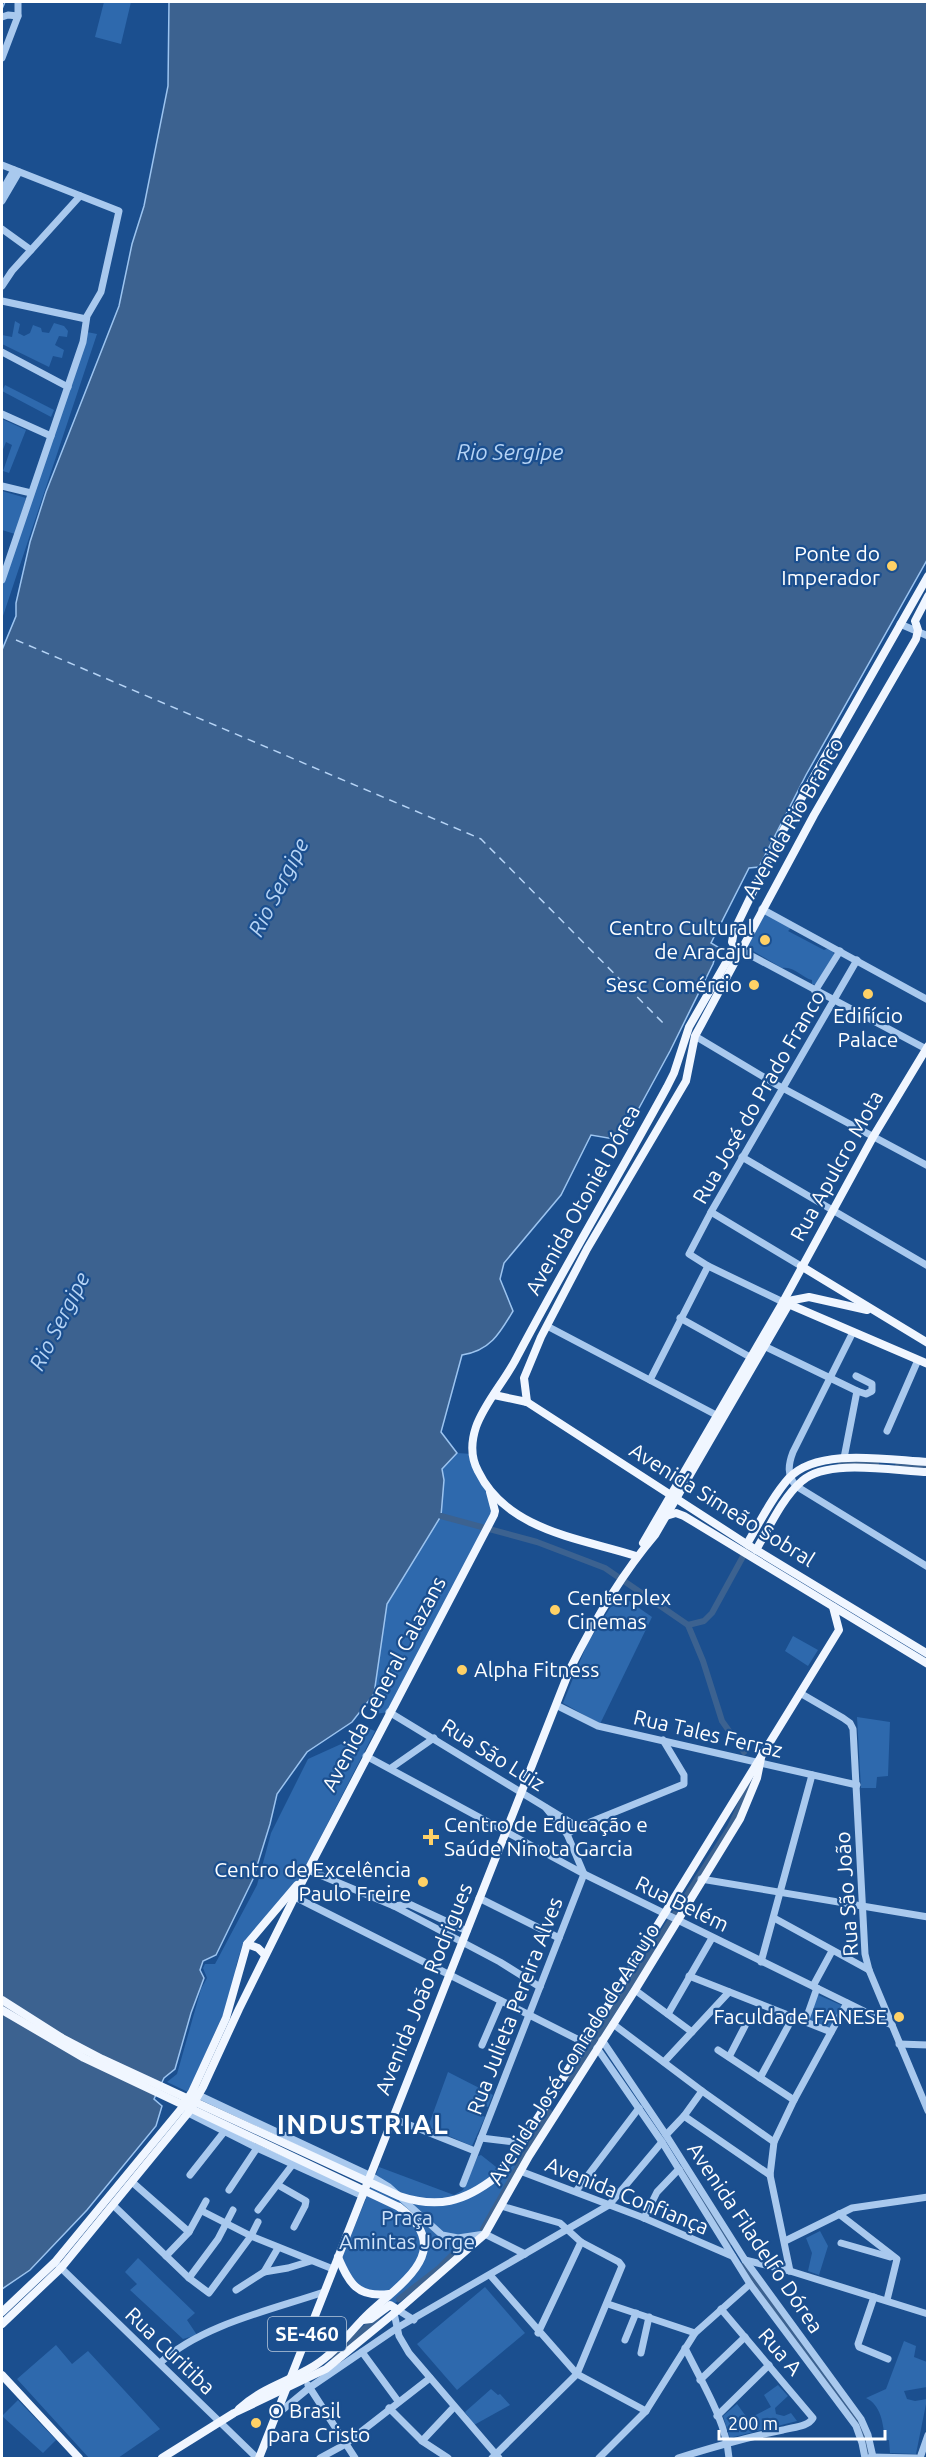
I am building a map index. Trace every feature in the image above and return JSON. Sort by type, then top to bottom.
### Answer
[{"type":"main road","name":"Avenida Rio Branco","points":[[927,576],[759,876],[734,931],[732,942],[739,949],[916,639],[918,630],[915,621],[927,597]]},
{"type":"main road","name":"Avenida Otoniel Dórea","points":[[527,1402],[524,1378],[547,1326],[587,1249],[686,1081],[696,1036],[739,949]]},
{"type":"main road","name":"Avenida Otoniel Dórea","points":[[489,1489],[477,1471],[472,1454],[473,1436],[481,1417],[667,1087],[689,1027],[739,949]]},
{"type":"main road","name":"Rua Apulcro Mota","points":[[786,1303],[801,1266],[832,1210],[873,1137],[927,1050]]},
{"type":"main road","points":[[801,1266],[927,1343]]},
{"type":"main road","points":[[720,1417],[750,1357],[786,1303],[809,1298],[876,1312]]},
{"type":"main road","points":[[786,1303],[927,1364]]},
{"type":"main road","points":[[489,1489],[511,1511],[537,1526],[636,1556],[764,1346],[786,1303]]},
{"type":"main road","name":"Avenida Simeão Sobral","points":[[494,1395],[518,1398],[527,1402],[673,1497],[833,1607],[927,1664]]},
{"type":"main road","points":[[748,1550],[790,1478],[812,1462],[844,1458],[927,1462]]},
{"type":"main road","points":[[748,1550],[796,1486],[809,1475],[825,1470],[855,1468],[927,1472]]},
{"type":"main road","name":"Avenida General Calazans","points":[[2,2324],[113,2205],[185,2111],[195,2094],[265,1955],[292,1895],[487,1529],[494,1513],[489,1489]]},
{"type":"main road","name":"SE-460","points":[[636,1556],[655,1534],[673,1497]]},
{"type":"main road","name":"Avenida Simeão Sobral","points":[[665,1516],[681,1514],[715,1535],[748,1550],[927,1654]]},
{"type":"main road","name":"Avenida João Rodrigues","points":[[371,2176],[556,1705],[587,1634],[636,1556]]},
{"type":"main road","points":[[833,1607],[839,1630]]},
{"type":"main road","points":[[758,1763],[839,1630],[852,1618],[863,1619],[880,1629],[888,1630]]},
{"type":"main road","name":"Avenida José Conrado de Araujo","points":[[234,2413],[285,2389],[307,2384],[485,2234],[556,2112],[635,1990],[651,1960],[740,1819],[754,1787],[758,1763]]},
{"type":"main road","name":"Avenida José Conrado de Araujo","points":[[2,2000],[62,2038],[102,2059],[399,2196],[428,2202],[455,2200],[471,2195],[495,2177],[522,2143],[637,1962],[758,1763]]},
{"type":"main road","name":"Avenida General Calazans","points":[[195,2094],[197,2081],[231,2005],[247,1944],[292,1895]]},
{"type":"main road","points":[[247,1944],[258,1948],[265,1955]]},
{"type":"main road","points":[[637,1962],[651,1960]]},
{"type":"main road","points":[[2,2010],[84,2058],[399,2207],[412,2217],[421,2229],[425,2247],[420,2263],[411,2276],[389,2294],[324,2359],[254,2395],[220,2423],[162,2458]]},
{"type":"main road","points":[[556,2112],[561,2081]]},
{"type":"main road","name":"Avenida General Calazans","points":[[2,2312],[58,2265],[185,2111]]},
{"type":"main road","name":"SE-460","points":[[258,2458],[371,2176]]},
{"type":"main road","points":[[338,2257],[349,2280],[360,2290],[370,2294],[389,2294]]},
{"type":"main road","points":[[363,2319],[371,2319],[390,2305],[396,2311]]},
{"type":"main road","points":[[2,2375],[79,2458]]},
{"type":"street","points":[[2,58],[18,16],[18,2]]},
{"type":"street","points":[[2,17],[18,16]]},
{"type":"street","points":[[2,165],[119,211],[101,292],[86,319],[83,342],[2,580]]},
{"type":"street","points":[[2,192],[17,172]]},
{"type":"street","points":[[2,201],[17,172]]},
{"type":"street","points":[[2,286],[80,196]]},
{"type":"street","points":[[2,229],[31,250]]},
{"type":"street","points":[[2,301],[86,319]]},
{"type":"street","points":[[2,352],[68,387]]},
{"type":"street","points":[[2,414],[51,436]]},
{"type":"street","points":[[2,486],[31,493]]},
{"type":"street","points":[[900,624],[918,630],[927,636]]},
{"type":"street","points":[[762,909],[927,1000]]},
{"type":"street","points":[[739,949],[927,1050]]},
{"type":"street","points":[[815,991],[840,951]]},
{"type":"street","name":"Rua José do Prado Franco","points":[[708,1266],[693,1257],[690,1251],[742,1157],[858,960]]},
{"type":"street","points":[[696,1036],[782,1088],[927,1166]]},
{"type":"street","points":[[742,1157],[927,1266]]},
{"type":"street","points":[[711,1212],[801,1266]]},
{"type":"street","points":[[650,1380],[708,1266],[786,1303]]},
{"type":"street","points":[[680,1318],[750,1357]]},
{"type":"street","points":[[547,1326],[720,1417]]},
{"type":"street","points":[[853,1332],[793,1452],[789,1467],[790,1478],[796,1486],[927,1566]]},
{"type":"street","points":[[764,1346],[831,1379],[868,1394],[874,1386],[856,1376]]},
{"type":"street","points":[[887,1431],[918,1360]]},
{"type":"street","points":[[844,1458],[857,1391]]},
{"type":"street","name":"Rua São João","points":[[800,1693],[851,1725],[857,1785],[864,1946],[869,1970],[927,2111]]},
{"type":"street","name":"Rua Tales Ferraz","points":[[556,1705],[598,1726],[857,1785]]},
{"type":"street","name":"Rua São Luiz","points":[[389,1712],[578,1827]]},
{"type":"street","points":[[391,1768],[434,1738]]},
{"type":"street","points":[[567,1834],[578,1827],[682,1786],[685,1782],[684,1775],[663,1740]]},
{"type":"street","name":"Rua Belém","points":[[366,1756],[585,1874],[892,2025]]},
{"type":"street","points":[[761,1962],[812,1775]]},
{"type":"street","points":[[546,1808],[567,1834],[585,1874]]},
{"type":"street","points":[[306,1872],[394,1906],[500,1962],[540,1988]]},
{"type":"street","name":"Rua Julieta Pereira Alves","points":[[463,2184],[585,1874]]},
{"type":"street","points":[[701,1879],[927,1917]]},
{"type":"street","points":[[292,1895],[585,2043]]},
{"type":"street","points":[[479,1898],[559,1938]]},
{"type":"street","points":[[394,1906],[409,1905],[466,1931]]},
{"type":"street","points":[[774,1918],[869,1970]]},
{"type":"street","points":[[668,2014],[712,1938]]},
{"type":"street","points":[[805,2022],[815,1987],[832,1951]]},
{"type":"street","points":[[689,1976],[831,2032]]},
{"type":"street","points":[[635,1990],[692,2032]]},
{"type":"street","points":[[664,2062],[729,1992]]},
{"type":"street","points":[[482,2045],[501,2001]]},
{"type":"street","points":[[790,2271],[770,2175],[774,2142],[794,2100],[847,2003]]},
{"type":"street","points":[[760,2078],[794,2017]]},
{"type":"street","points":[[613,2024],[774,2142]]},
{"type":"street","points":[[729,2057],[745,2026]]},
{"type":"street","name":"Avenida Filadelfo Dórea","points":[[599,2044],[750,2284],[855,2426],[868,2458]]},
{"type":"street","name":"Avenida Filadelfo Dórea","points":[[599,2044],[666,2135],[745,2260],[861,2420],[868,2435],[868,2458]]},
{"type":"street","points":[[899,2044],[927,2045]]},
{"type":"street","points":[[718,2050],[794,2100]]},
{"type":"street","points":[[666,2135],[684,2116],[702,2091]]},
{"type":"street","points":[[195,2094],[371,2176],[389,2187],[442,2235],[458,2238],[485,2234],[525,2254]]},
{"type":"street","points":[[576,2191],[639,2108]]},
{"type":"street","points":[[185,2111],[257,2148],[363,2196]]},
{"type":"street","points":[[684,2116],[770,2175]]},
{"type":"street","points":[[392,2118],[476,2151]]},
{"type":"street","points":[[190,2175],[224,2132]]},
{"type":"street","name":"Avenida Confiança","points":[[480,2138],[522,2143]]},
{"type":"street","points":[[275,2416],[307,2384],[362,2352],[397,2328],[609,2205],[662,2142]]},
{"type":"street","points":[[229,2190],[257,2148]]},
{"type":"street","points":[[258,2210],[293,2164]]},
{"type":"street","points":[[644,2218],[657,2192],[679,2169]]},
{"type":"street","name":"Avenida Confiança","points":[[520,2171],[644,2218],[734,2257],[790,2271],[927,2314]]},
{"type":"street","points":[[132,2181],[189,2232]]},
{"type":"street","points":[[278,2185],[306,2201],[294,2227]]},
{"type":"street","points":[[784,2241],[863,2205],[927,2197]]},
{"type":"street","points":[[166,2256],[189,2232],[206,2201]]},
{"type":"street","points":[[113,2205],[189,2278],[205,2291],[212,2292],[251,2236],[258,2222]]},
{"type":"street","points":[[414,2320],[396,2311],[397,2328],[409,2353],[495,2458],[577,2374],[608,2304],[622,2268],[621,2264],[580,2242],[560,2223],[501,2206]]},
{"type":"street","points":[[189,2278],[227,2225],[234,2210]]},
{"type":"street","points":[[202,2211],[251,2236],[333,2269]]},
{"type":"street","points":[[839,2214],[897,2259]]},
{"type":"street","points":[[855,2247],[862,2233]]},
{"type":"street","points":[[264,2272],[279,2239]]},
{"type":"street","points":[[538,2332],[580,2242]]},
{"type":"street","points":[[840,2243],[897,2259]]},
{"type":"street","points":[[887,2300],[897,2259]]},
{"type":"street","points":[[236,2290],[264,2272],[310,2261]]},
{"type":"street","name":"Rua Curitiba","points":[[58,2265],[258,2458]]},
{"type":"street","points":[[490,2275],[577,2374],[646,2411]]},
{"type":"street","points":[[599,2458],[646,2411],[695,2333],[750,2284]]},
{"type":"street","points":[[160,2363],[196,2338],[254,2315],[324,2292]]},
{"type":"street","points":[[874,2297],[858,2344],[859,2347],[888,2359]]},
{"type":"street","points":[[608,2304],[695,2333]]},
{"type":"street","name":"Rua A","points":[[721,2309],[813,2418],[810,2422],[798,2426],[728,2442]]},
{"type":"street","points":[[625,2340],[636,2313]]},
{"type":"street","points":[[641,2353],[649,2317]]},
{"type":"street","points":[[700,2380],[745,2337]]},
{"type":"street","points":[[685,2348],[728,2442],[729,2458]]},
{"type":"street","points":[[362,2352],[398,2401]]},
{"type":"street","points":[[717,2416],[769,2365]]},
{"type":"street","points":[[320,2458],[344,2445],[430,2378]]},
{"type":"street","points":[[307,2384],[344,2445],[355,2458]]},
{"type":"street","points":[[422,2441],[454,2407]]},
{"type":"street","points":[[389,2408],[422,2441],[448,2458]]},
{"type":"street","points":[[868,2458],[918,2458],[927,2436]]},
{"type":"street","points":[[678,2458],[728,2442]]},
{"type":"green space","points":[[104,2],[131,2],[121,44],[95,37]]},
{"type":"green space","points":[[15,321],[20,324],[18,333],[24,336],[30,333],[33,325],[41,328],[42,332],[49,333],[54,323],[64,326],[68,331],[67,337],[59,336],[55,345],[64,350],[62,358],[53,356],[49,367],[2,344],[2,335],[12,337]]},
{"type":"green space","points":[[87,332],[97,334],[2,619],[2,581]]},
{"type":"green space","points":[[5,385],[54,410],[51,417],[2,391]]},
{"type":"green space","points":[[2,419],[26,430],[9,473],[3,471],[12,445],[6,442],[2,452]]},
{"type":"green space","points":[[2,491],[26,498],[15,534],[2,530]]},
{"type":"green space","points":[[764,913],[791,928],[788,931],[824,950],[829,948],[833,951],[834,955],[816,985],[795,970],[782,968],[746,946]]},
{"type":"green space","points":[[457,1453],[472,1454],[495,1511],[389,1712],[375,1714],[374,1694],[387,1604],[441,1516],[444,1480],[442,1469]]},
{"type":"green space","points":[[619,1594],[652,1617],[600,1724],[563,1703],[587,1644]]},
{"type":"green space","points":[[793,1636],[818,1650],[808,1666],[785,1651]]},
{"type":"green space","points":[[857,1717],[890,1722],[888,1776],[877,1777],[876,1788],[861,1788]]},
{"type":"green space","points":[[370,1729],[375,1731],[296,1885],[243,1943],[236,1966],[235,1988],[188,2092],[167,2082],[177,2074],[201,1989],[207,1978],[203,1968],[205,1964],[215,1964],[257,1885],[271,1833],[308,1759]]},
{"type":"green space","points":[[816,1994],[843,2006],[830,2031],[804,2019]]},
{"type":"green space","points":[[448,2072],[493,2095],[488,2107],[474,2103],[472,2110],[485,2117],[472,2146],[428,2127]]},
{"type":"green space","name":"Praça Amintas Jorge","points":[[481,2155],[505,2174],[513,2165],[516,2166],[483,2229],[388,2309],[384,2303],[390,2296],[371,2291],[354,2281],[342,2257],[379,2167],[454,2195],[463,2190],[478,2156]]},
{"type":"green space","points":[[820,2231],[828,2246],[819,2275],[808,2271],[812,2253],[806,2238]]},
{"type":"green space","points":[[138,2258],[195,2313],[187,2320],[197,2335],[183,2339],[130,2290],[137,2284],[125,2272]]},
{"type":"green space","points":[[485,2287],[525,2333],[457,2390],[417,2344]]},
{"type":"green space","points":[[904,2341],[916,2346],[914,2357],[927,2362],[927,2387],[904,2391],[907,2399],[915,2401],[927,2399],[916,2454],[890,2453],[889,2440],[885,2440],[878,2410],[866,2398],[886,2389]]},
{"type":"green space","points":[[56,2345],[72,2364],[88,2351],[160,2429],[118,2458],[89,2458],[17,2379]]},
{"type":"green space","points":[[778,2385],[788,2396],[775,2408],[776,2414],[784,2416],[791,2413],[797,2421],[730,2438],[723,2416],[737,2404],[748,2419],[771,2407],[764,2395]]},
{"type":"green space","points":[[491,2389],[498,2395],[500,2394],[510,2405],[474,2425],[465,2412]]},
{"type":"green space","points":[[18,2400],[56,2440],[43,2453],[2,2416]]},
{"type":"water","name":"Rio Sergipe","points":[[169,2],[927,2],[927,560],[806,775],[759,867],[749,868],[711,943],[718,947],[713,964],[670,1051],[626,1132],[614,1139],[591,1135],[561,1195],[504,1263],[500,1279],[513,1311],[493,1340],[480,1350],[462,1355],[441,1432],[457,1453],[442,1469],[444,1480],[441,1516],[387,1604],[374,1694],[352,1722],[307,1752],[277,1794],[253,1879],[216,1955],[203,1961],[200,1970],[204,1978],[175,2069],[164,2078],[154,2099],[162,2106],[156,2126],[87,2210],[30,2270],[2,2289],[2,650],[16,616],[16,603],[30,542],[46,492],[119,306],[132,244],[144,206],[168,86]]},
{"type":"waterway","points":[[2,9],[5,2]]},
{"type":"waterway","points":[[841,1462],[876,1464]]},
{"type":"waterway","points":[[898,1466],[928,1467]]},
{"type":"waterway","points":[[441,1516],[537,1542],[605,1568],[688,1625],[703,1661],[722,1721],[744,1752]]},
{"type":"waterway","points":[[688,1625],[704,1621],[712,1613],[746,1551]]},
{"type":"waterway","points":[[570,2079],[730,1827],[751,1782]]},
{"type":"waterway","points":[[483,2229],[549,2112]]},
{"type":"waterway","points":[[683,2171],[729,2243]]},
{"type":"waterway","points":[[399,2299],[439,2268],[460,2247]]},
{"type":"waterway","points":[[742,2266],[861,2426],[867,2455]]},
{"type":"waterway","points":[[333,2356],[377,2318]]},
{"type":"ferry route","points":[[16,640],[481,839],[666,1026]]},
{"type":"place","name":"Ponte do Imperador","points":[[892,566]]},
{"type":"place","name":"Centro Cultural de Aracaju","points":[[765,940]]},
{"type":"place","name":"Sesc Comércio","points":[[754,985]]},
{"type":"place","name":"Edifício Palace","points":[[868,994]]},
{"type":"place","name":"Centerplex Cinemas","points":[[555,1610]]},
{"type":"place","name":"Alpha Fitness","points":[[462,1670]]},
{"type":"place","name":"Centro de Educação e Saúde Ninota Garcia","points":[[431,1837]]},
{"type":"place","name":"Centro de Excelência Paulo Freire","points":[[423,1882]]},
{"type":"place","name":"Faculdade FANESE","points":[[899,2017]]},
{"type":"place","name":"O Brasil para Cristo","points":[[256,2423]]},
{"type":"district","name":"INDUSTRIAL","points":[[363,2125]]}]
